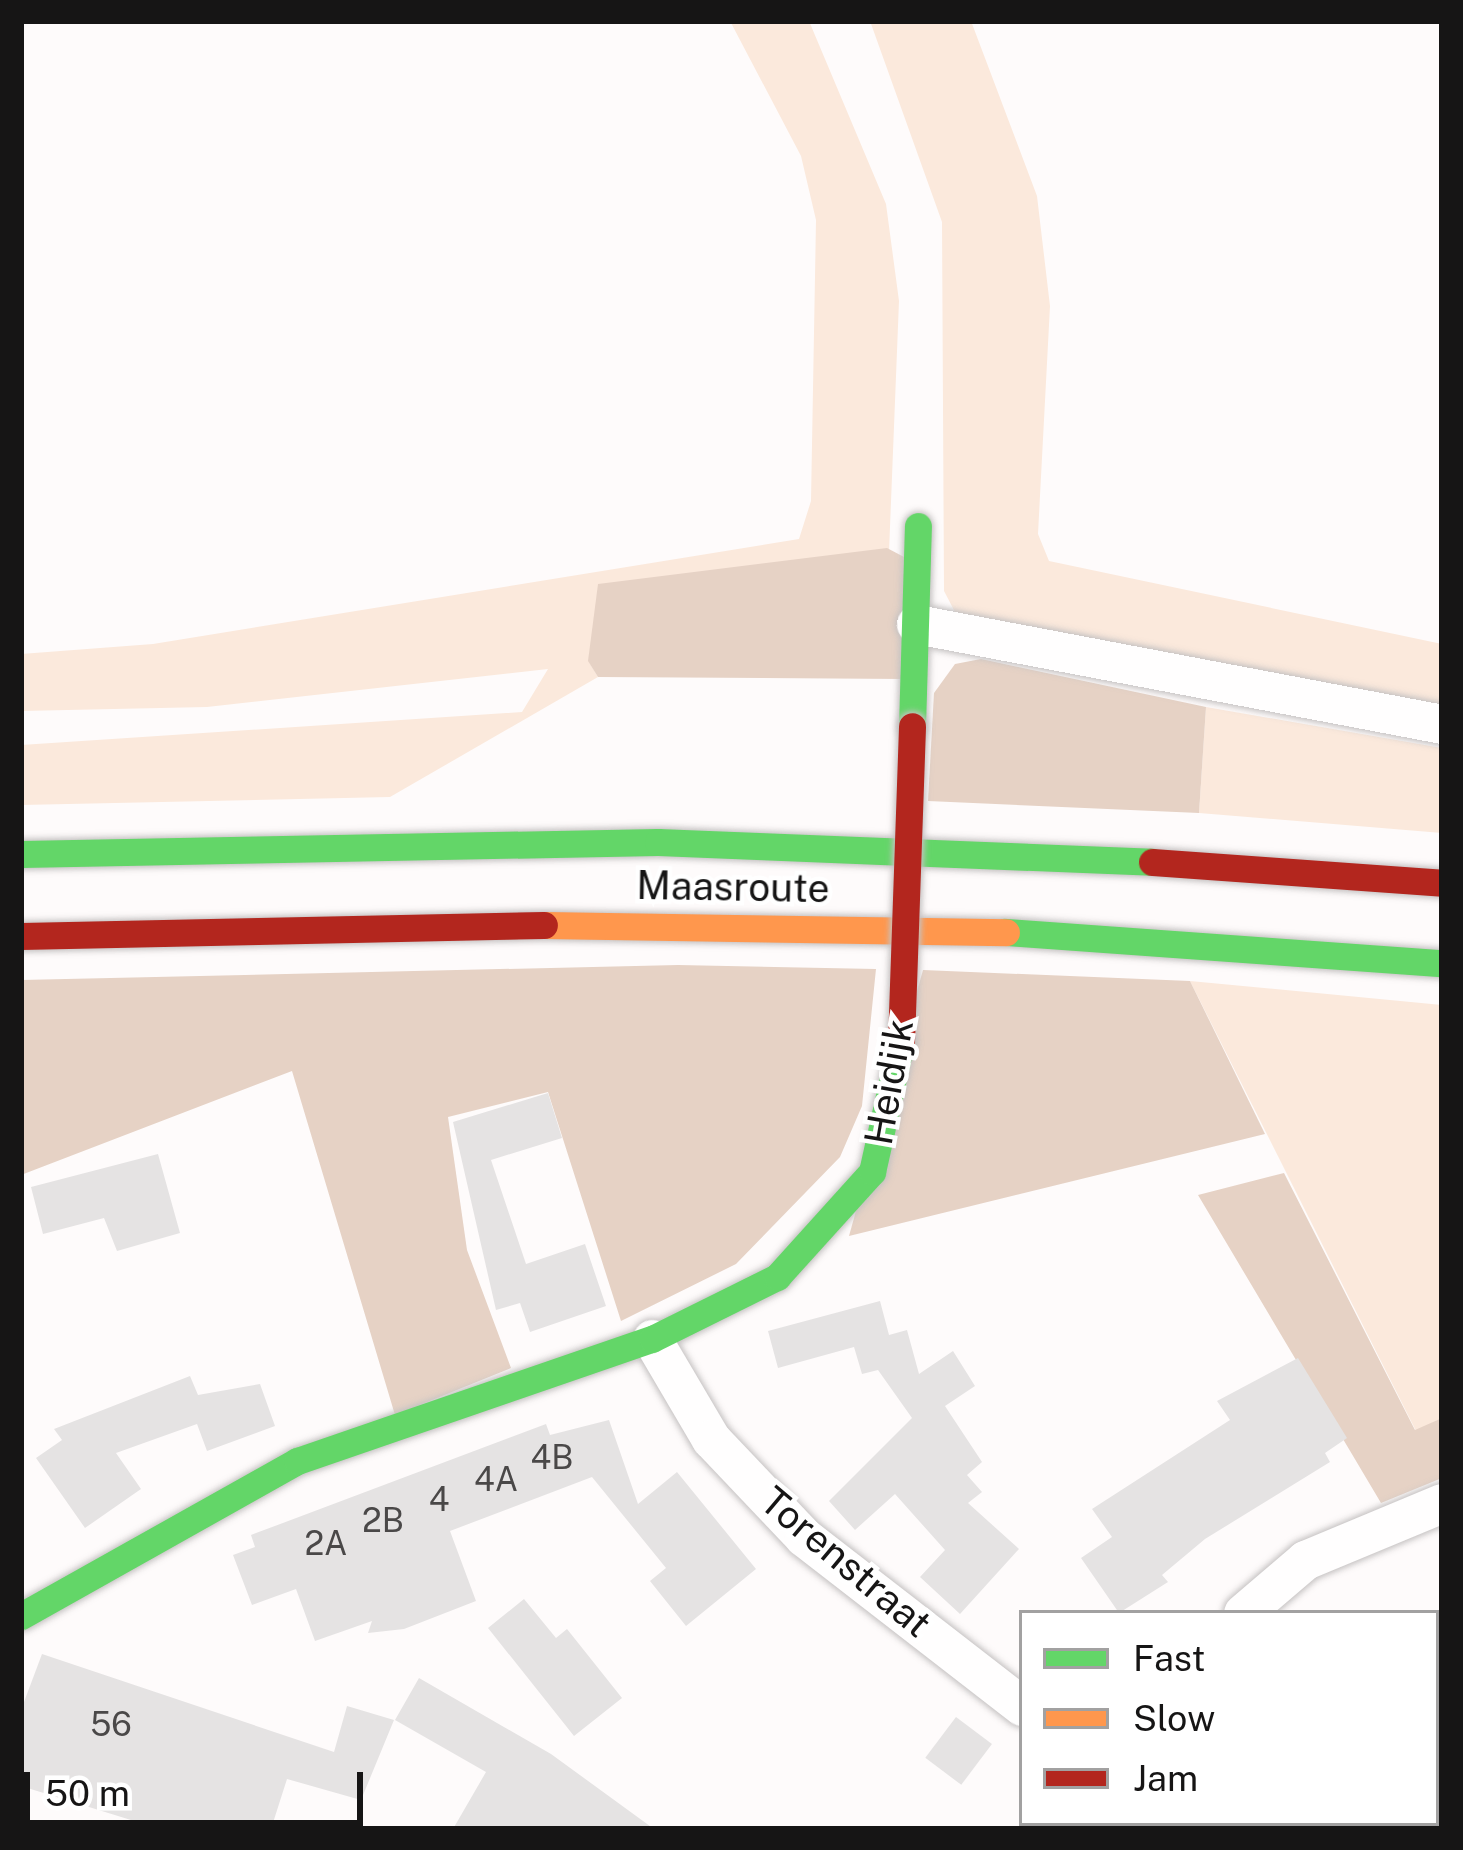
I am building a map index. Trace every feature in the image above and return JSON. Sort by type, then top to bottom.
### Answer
[{"type":"main road","name":"Heidijk","points":[[21,1616],[297,1461],[652,1340],[776,1277],[843,1216],[872,1172],[902,1042],[918,526]]},
{"type":"main road","name":"Maasroute","points":[[21,854],[658,842],[1009,851],[1442,883]]},
{"type":"main road","name":"Maasroute","points":[[21,936],[674,923],[993,931],[1442,963]]},
{"type":"street","points":[[916,624],[1442,724]]},
{"type":"street","name":"Torenstraat","points":[[652,1340],[711,1439],[804,1538],[1019,1704]]},
{"type":"street","points":[[1247,1610],[1305,1560],[1442,1503]]},
{"type":"shaded area","points":[[730,21],[809,21],[886,204],[899,301],[889,552],[589,662],[598,677],[390,797],[21,805],[21,745],[522,712],[548,669],[207,707],[21,711],[21,654],[153,644],[799,539],[811,501],[816,220],[801,156]]},
{"type":"shaded area","points":[[870,21],[971,21],[1037,196],[1050,306],[1038,534],[1049,561],[1442,644],[1442,710],[955,612],[944,591],[942,222]]},
{"type":"shaded area","points":[[887,548],[904,557],[904,679],[598,677],[588,661],[598,584]]},
{"type":"shaded area","points":[[981,659],[1206,707],[1199,813],[928,801],[934,693],[955,664]]},
{"type":"shaded area","points":[[1206,707],[1442,748],[1442,833],[1199,813]]},
{"type":"shaded area","points":[[678,965],[876,969],[862,1106],[840,1157],[736,1264],[621,1321],[548,1092],[448,1117],[467,1250],[511,1368],[395,1415],[292,1071],[21,1175],[21,980]]},
{"type":"shaded area","points":[[923,970],[1190,981],[1265,1134],[849,1236]]},
{"type":"shaded area","points":[[1190,981],[1442,1005],[1442,1418],[1416,1431]]},
{"type":"shaded area","points":[[1284,1173],[1415,1430],[1442,1418],[1442,1478],[1381,1503],[1198,1195]]},
{"type":"building","points":[[548,1093],[562,1138],[491,1160],[526,1264],[585,1244],[606,1306],[530,1332],[520,1303],[496,1310],[453,1122]]},
{"type":"building","points":[[158,1154],[180,1233],[117,1251],[104,1218],[43,1234],[31,1187]]},
{"type":"building","points":[[880,1301],[889,1335],[907,1330],[919,1374],[953,1351],[975,1386],[945,1406],[982,1462],[967,1475],[982,1492],[968,1503],[1019,1549],[960,1614],[920,1577],[945,1550],[895,1494],[855,1530],[829,1501],[912,1418],[878,1370],[862,1374],[854,1347],[778,1368],[768,1331]]},
{"type":"building","points":[[1298,1358],[1347,1438],[1325,1453],[1330,1462],[1205,1539],[1162,1575],[1168,1582],[1117,1610],[1081,1558],[1112,1537],[1092,1509],[1230,1420],[1217,1401]]},
{"type":"building","points":[[190,1376],[198,1395],[260,1384],[275,1426],[207,1451],[197,1424],[116,1453],[141,1489],[85,1528],[36,1458],[62,1440],[54,1429]]},
{"type":"building","points":[[609,1420],[638,1504],[677,1472],[756,1569],[686,1626],[650,1581],[666,1568],[592,1477],[450,1531],[476,1601],[404,1629],[368,1633],[372,1621],[315,1641],[296,1589],[252,1605],[233,1555],[255,1547],[251,1535],[546,1424],[550,1435]]},
{"type":"building","points":[[524,1599],[556,1638],[567,1629],[622,1698],[574,1736],[488,1628]]},
{"type":"building","points":[[42,1654],[334,1752],[347,1706],[394,1720],[361,1800],[287,1779],[271,1829],[160,1829],[21,1786],[21,1710]]},
{"type":"building","points":[[419,1678],[551,1754],[654,1829],[453,1829],[486,1772],[395,1720]]},
{"type":"building","points":[[956,1717],[992,1744],[961,1785],[925,1758]]},
{"type":"traffic: fast","points":[[912,726],[918,526]]},
{"type":"traffic: fast","points":[[21,854],[658,842],[1152,862]]},
{"type":"traffic: fast","points":[[1006,932],[1442,963]]},
{"type":"traffic: fast","points":[[21,1616],[297,1461],[652,1339],[777,1277],[872,1172],[901,1042]]},
{"type":"traffic: slow","points":[[544,925],[1006,932]]},
{"type":"traffic: jam","points":[[901,1042],[912,726]]},
{"type":"traffic: jam","points":[[1152,862],[1442,883]]},
{"type":"traffic: jam","points":[[21,936],[544,925]]}]
